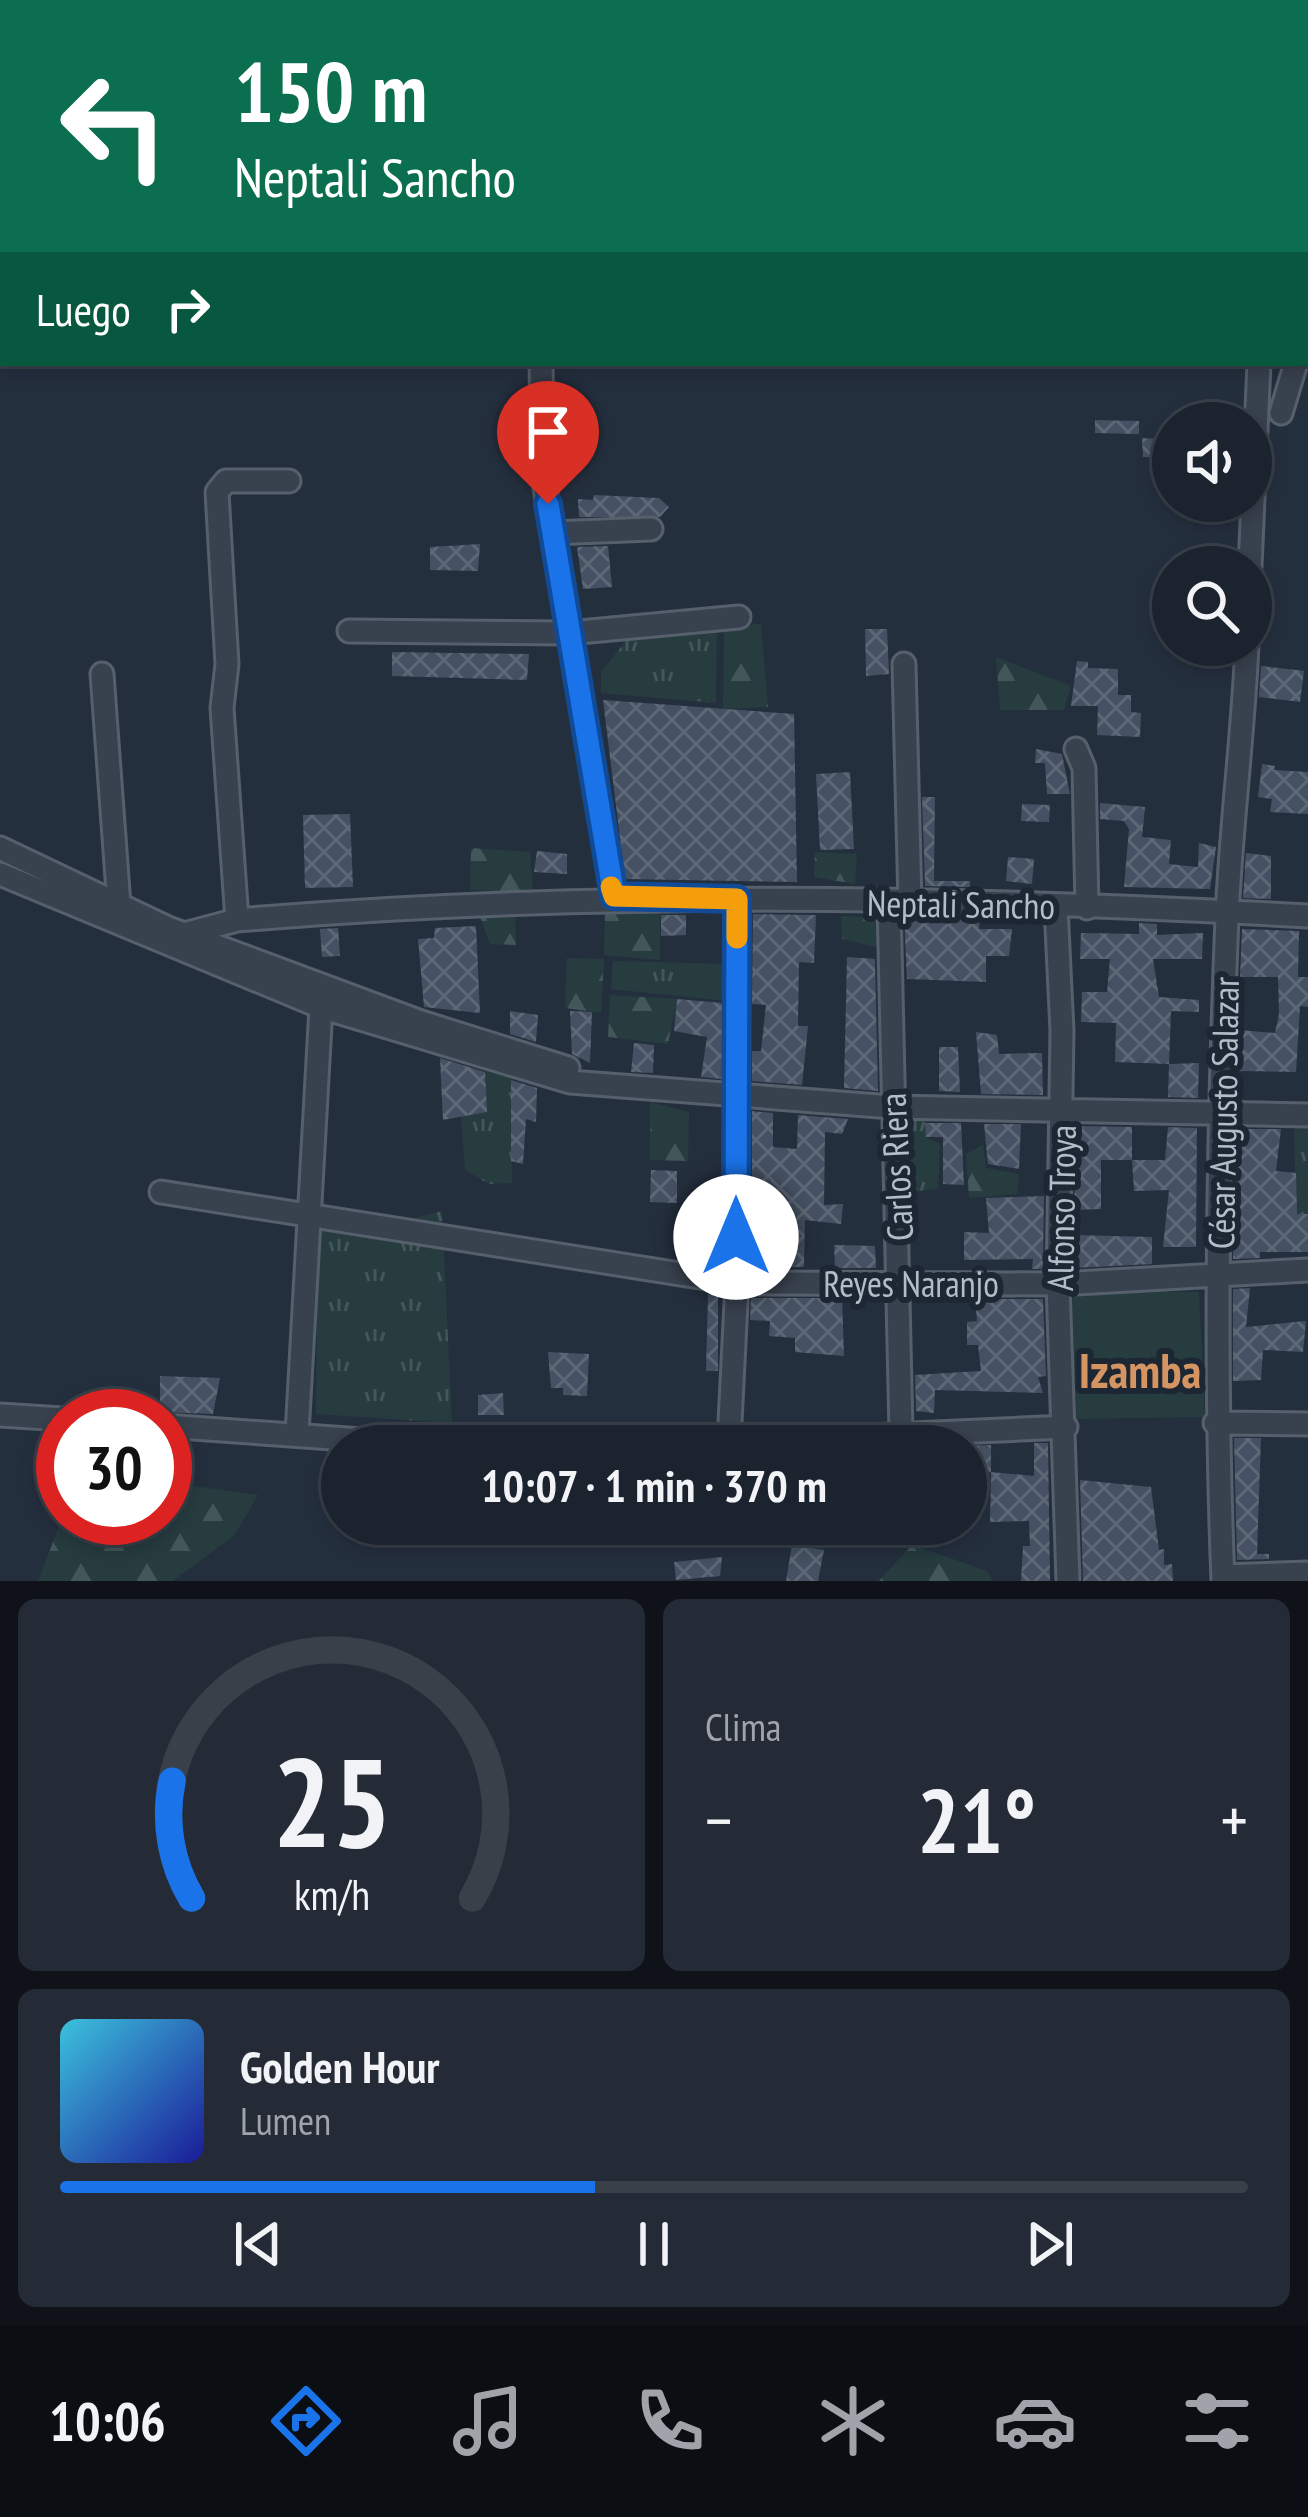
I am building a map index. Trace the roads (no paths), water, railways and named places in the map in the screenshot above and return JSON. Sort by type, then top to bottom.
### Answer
[{"type":"street","points":[[541,366],[543,476],[614,896]]},
{"type":"street","points":[[1251,546],[1259,366]]},
{"type":"street","points":[[1281,413],[1295,366]]},
{"type":"street","points":[[237,920],[222,707],[227,664],[217,492],[226,481],[290,482]]},
{"type":"street","points":[[552,533],[651,530]]},
{"type":"street","points":[[349,631],[568,633],[740,617]]},
{"type":"street","name":"Carlos Riera","points":[[901,1425],[901,1281],[892,1107],[904,664]]},
{"type":"street","name":"César Augusto Salazar","points":[[1223,1578],[1216,1424],[1221,1112],[1227,911],[1245,666]]},
{"type":"street","points":[[103,674],[118,905]]},
{"type":"street","points":[[1076,748],[1084,768],[1087,908]]},
{"type":"street","points":[[0,848],[187,933],[422,1022],[626,1087]]},
{"type":"street","points":[[0,874],[321,1007],[570,1082],[892,1107],[1308,1115]]},
{"type":"street","name":"Neptali Sancho","points":[[187,933],[237,920],[447,902],[614,896],[1308,916]]},
{"type":"street","points":[[730,1425],[737,1283],[737,899]]},
{"type":"street","name":"Alfonso Troya","points":[[1056,907],[1062,1109],[1058,1284],[1068,1581]]},
{"type":"street","points":[[298,1434],[321,1007]]},
{"type":"street","name":"Reyes Naranjo","points":[[161,1192],[737,1283],[1058,1284],[1308,1270]]},
{"type":"street","points":[[0,1415],[36,1417]]},
{"type":"street","points":[[1216,1424],[1308,1424]]},
{"type":"street","points":[[987,1428],[1066,1426]]},
{"type":"street","points":[[192,1428],[321,1436]]},
{"type":"street","points":[[1223,1578],[1308,1574]]},
{"type":"district","name":"Izamba","points":[[1140,1370]]}]
